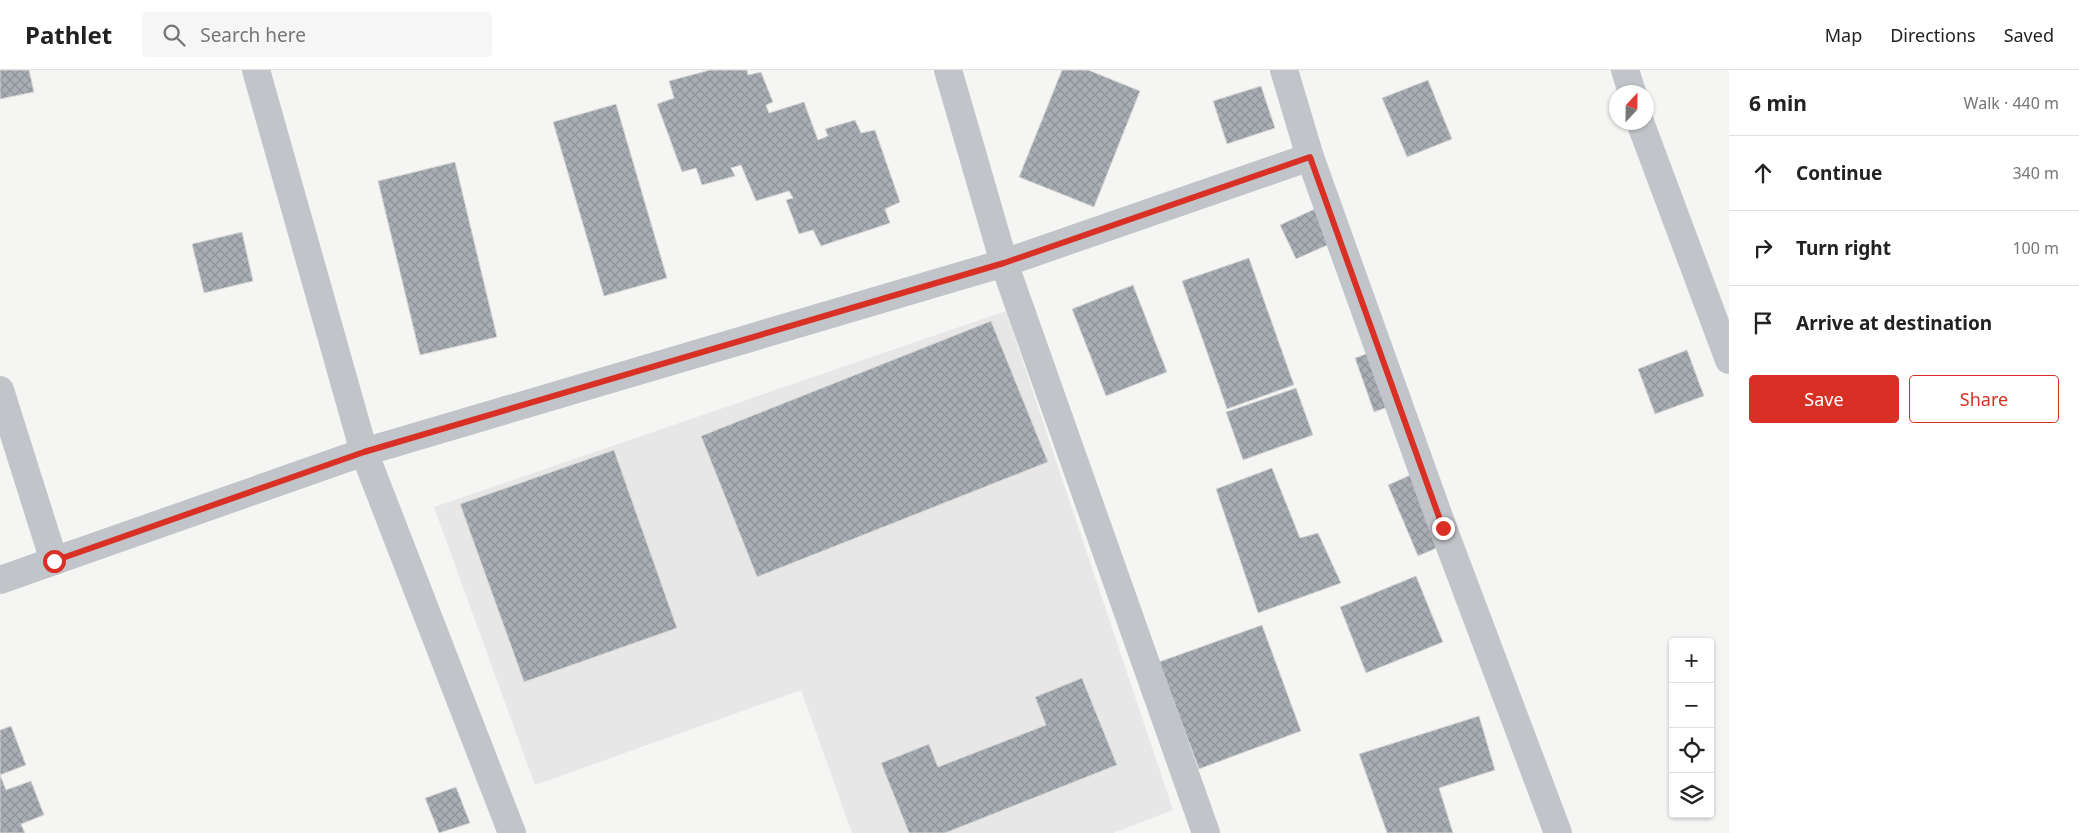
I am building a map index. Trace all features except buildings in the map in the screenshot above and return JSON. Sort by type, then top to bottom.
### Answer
[{"type":"street","points":[[256,70],[364,452],[512,833]]},
{"type":"street","points":[[948,70],[1004,263],[1206,833]]},
{"type":"street","points":[[1284,70],[1310,157],[1443,528],[1558,833]]},
{"type":"street","points":[[1626,70],[1630,85]]},
{"type":"street","points":[[1643,130],[1729,360]]},
{"type":"street","points":[[0,580],[364,452],[1004,263],[1310,157]]},
{"type":"street","points":[[0,390],[54,561]]},
{"type":"shaded area","points":[[1006,311],[1173,810],[1113,833],[852,833],[801,690],[535,785],[434,507]]},
{"type":"route","points":[[54,561],[364,452],[1004,263],[1310,157],[1443,528]]}]
